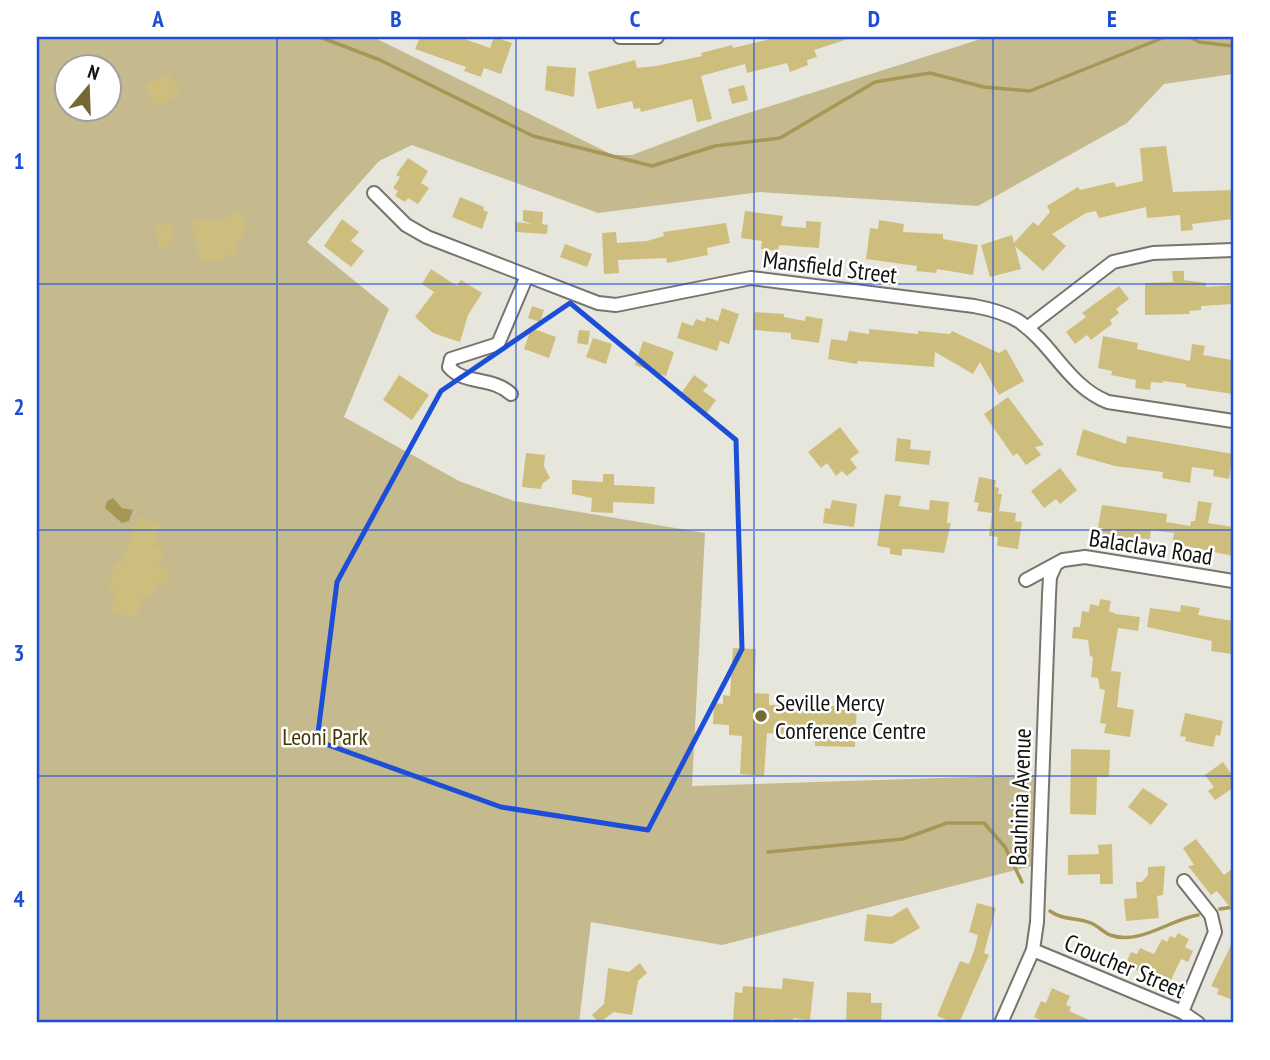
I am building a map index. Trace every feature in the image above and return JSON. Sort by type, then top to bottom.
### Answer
[{"type":"street","points":[[620,37],[657,37]]},
{"type":"street","name":"Mansfield Street","points":[[374,193],[406,225],[526,278],[598,303],[616,305],[736,279],[769,279],[974,306],[1004,314],[1027,328],[1074,381],[1096,397],[1108,402],[1233,421]]},
{"type":"street","points":[[1027,328],[1097,272],[1122,259],[1153,253],[1233,250]]},
{"type":"street","points":[[511,394],[503,386],[484,379],[467,379],[449,367],[451,359],[498,344],[526,278]]},
{"type":"street","name":"Balaclava Road","points":[[1026,580],[1063,560],[1084,556],[1233,581]]},
{"type":"street","name":"Bauhinia Avenue","points":[[1001,1023],[1033,950],[1049,595],[1055,566]]},
{"type":"street","points":[[1182,1012],[1215,932],[1211,915],[1184,881]]},
{"type":"street","name":"Croucher Street","points":[[1033,950],[1182,1012],[1198,1023]]},
{"type":"highlighted area","points":[[570,303],[736,440],[742,649],[648,830],[501,807],[317,741],[337,582],[441,391]]},
{"type":"green space","name":"Leoni Park","points":[[37,37],[373,37],[613,155],[632,155],[720,122],[987,37],[1233,37],[1233,74],[1164,84],[1127,123],[978,206],[760,192],[598,213],[412,145],[379,161],[307,242],[389,309],[344,417],[459,481],[514,501],[705,533],[692,786],[1035,775],[1032,866],[722,945],[591,922],[579,1023],[37,1023]]},
{"type":"shaded area","points":[[113,498],[122,508],[133,510],[129,521],[122,523],[105,508],[107,501]]},
{"type":"building","points":[[420,37],[459,37],[490,48],[494,37],[512,43],[501,74],[484,68],[481,77],[464,71],[466,67],[415,49]]},
{"type":"building","points":[[778,37],[848,39],[814,50],[817,57],[807,60],[808,65],[790,72],[787,63],[747,73],[745,64],[701,76],[712,119],[697,122],[692,99],[641,112],[640,108],[634,109],[632,101],[597,109],[588,72],[635,60],[637,68],[656,66],[702,56],[701,53],[732,45],[733,48]]},
{"type":"building","points":[[547,66],[576,68],[574,97],[545,90]]},
{"type":"building","points":[[168,72],[180,93],[157,107],[145,86]]},
{"type":"building","points":[[744,85],[748,100],[732,104],[728,89]]},
{"type":"building","points":[[1166,146],[1173,192],[1233,190],[1233,219],[1192,224],[1193,230],[1181,231],[1180,215],[1147,218],[1146,207],[1099,218],[1096,211],[1086,213],[1052,234],[1066,246],[1043,271],[1015,246],[1021,269],[990,277],[981,245],[1012,235],[1014,243],[1033,222],[1038,226],[1050,212],[1047,206],[1078,187],[1080,190],[1114,182],[1116,187],[1143,181],[1140,148]]},
{"type":"building","points":[[408,158],[428,171],[421,183],[429,188],[418,204],[408,198],[405,202],[395,196],[398,191],[393,188],[400,177],[396,175]]},
{"type":"building","points":[[460,197],[484,207],[483,210],[488,212],[482,229],[452,217]]},
{"type":"building","points":[[523,210],[543,212],[542,224],[548,225],[547,234],[515,232],[515,222],[532,224],[523,221]]},
{"type":"building","points":[[745,211],[783,216],[781,226],[806,228],[806,221],[821,222],[819,248],[779,245],[778,251],[761,249],[762,241],[741,238]]},
{"type":"building","points":[[239,212],[247,229],[240,232],[243,240],[234,243],[238,253],[215,262],[198,260],[199,251],[190,223],[209,217],[210,223]]},
{"type":"building","points":[[342,219],[359,232],[351,241],[364,251],[351,267],[324,246]]},
{"type":"building","points":[[879,220],[904,224],[903,232],[943,234],[943,239],[978,245],[973,275],[937,269],[936,273],[916,271],[917,266],[866,259],[870,228],[878,229]]},
{"type":"building","points":[[726,223],[730,243],[707,248],[708,255],[667,263],[666,258],[618,260],[619,273],[604,274],[602,233],[616,232],[617,243],[647,241],[664,236],[663,232]]},
{"type":"building","points":[[172,224],[173,242],[169,242],[169,247],[159,248],[156,225]]},
{"type":"building","points":[[565,244],[592,254],[587,267],[560,257]]},
{"type":"building","points":[[431,269],[457,286],[461,280],[482,293],[468,315],[460,342],[433,333],[415,317],[434,292],[422,284]]},
{"type":"building","points":[[1172,271],[1184,271],[1184,280],[1206,283],[1206,287],[1233,285],[1233,304],[1201,306],[1201,310],[1189,311],[1190,314],[1145,315],[1145,283],[1173,282]]},
{"type":"building","points":[[1119,286],[1129,299],[1116,309],[1119,313],[1110,320],[1112,324],[1091,340],[1087,335],[1075,344],[1066,332],[1086,317],[1082,313]]},
{"type":"building","points":[[532,306],[544,310],[540,322],[528,318]]},
{"type":"building","points":[[722,308],[739,314],[729,344],[720,341],[717,351],[677,338],[682,322],[693,326],[696,319],[705,322],[706,317],[718,321]]},
{"type":"building","points":[[754,312],[784,314],[784,317],[805,321],[806,316],[823,319],[819,343],[791,339],[791,333],[753,330]]},
{"type":"building","points":[[531,328],[556,337],[549,358],[524,349]]},
{"type":"building","points":[[869,329],[918,334],[918,331],[950,334],[952,331],[999,353],[1006,349],[1024,381],[999,395],[980,362],[973,374],[935,352],[934,367],[858,361],[857,364],[828,359],[831,339],[847,341],[849,331],[869,334]]},
{"type":"building","points":[[579,330],[590,331],[588,345],[577,343]]},
{"type":"building","points":[[1103,336],[1138,343],[1137,349],[1190,361],[1192,344],[1205,346],[1203,355],[1232,360],[1233,394],[1163,381],[1151,382],[1150,390],[1135,388],[1136,380],[1111,375],[1112,371],[1098,368]]},
{"type":"building","points":[[593,338],[612,344],[606,364],[586,357]]},
{"type":"building","points":[[643,341],[674,352],[666,376],[635,365]]},
{"type":"building","points":[[399,375],[429,395],[412,420],[383,400]]},
{"type":"building","points":[[694,375],[708,385],[703,391],[716,400],[706,414],[680,395]]},
{"type":"building","points":[[1008,397],[1044,445],[1035,447],[1041,455],[1026,465],[1017,453],[1013,456],[984,414]]},
{"type":"building","points":[[840,427],[859,452],[850,459],[857,468],[847,476],[842,471],[836,476],[827,463],[821,468],[808,452]]},
{"type":"building","points":[[1083,429],[1126,444],[1127,436],[1233,454],[1229,479],[1213,476],[1214,470],[1192,467],[1190,483],[1162,478],[1163,472],[1115,466],[1076,455]]},
{"type":"building","points":[[897,438],[911,440],[910,449],[931,451],[929,465],[895,461]]},
{"type":"building","points":[[526,453],[545,455],[544,466],[550,478],[542,484],[541,489],[522,487]]},
{"type":"building","points":[[1060,468],[1077,490],[1060,504],[1056,499],[1044,508],[1031,491]]},
{"type":"building","points":[[603,474],[614,474],[614,485],[655,487],[654,504],[613,502],[613,513],[591,512],[592,498],[572,494],[572,480],[603,482]]},
{"type":"building","points":[[979,477],[996,480],[998,494],[1002,494],[999,511],[1016,513],[1015,521],[1022,522],[1018,549],[997,546],[998,537],[989,536],[992,513],[977,511],[979,503],[974,502]]},
{"type":"building","points":[[885,494],[901,496],[899,506],[929,510],[930,500],[949,502],[947,523],[951,523],[944,553],[902,549],[902,556],[890,554],[890,548],[877,546]]},
{"type":"building","points":[[832,500],[857,504],[854,527],[823,523],[825,508],[830,509]]},
{"type":"building","points":[[1198,501],[1212,503],[1208,523],[1233,527],[1233,556],[1172,543],[1174,533],[1151,530],[1150,539],[1128,538],[1102,534],[1103,528],[1098,528],[1102,505],[1167,514],[1166,522],[1190,526],[1191,521],[1195,521]]},
{"type":"building","points":[[138,517],[160,524],[154,546],[164,549],[159,567],[170,570],[165,585],[156,583],[152,598],[143,595],[136,618],[110,611],[116,592],[108,590],[116,563],[121,564]]},
{"type":"building","points":[[1100,599],[1111,601],[1109,611],[1140,617],[1138,631],[1118,628],[1111,671],[1121,672],[1117,707],[1134,710],[1130,737],[1104,733],[1106,724],[1100,723],[1105,690],[1100,689],[1098,678],[1091,677],[1093,657],[1090,656],[1088,640],[1072,638],[1073,627],[1080,627],[1082,611],[1089,612],[1090,604],[1099,606]]},
{"type":"building","points":[[1181,605],[1200,608],[1198,615],[1233,621],[1232,654],[1211,651],[1212,641],[1147,627],[1150,608],[1180,612]]},
{"type":"building","name":"Seville Mercy Conference Centre","points":[[733,648],[756,649],[754,693],[769,694],[769,705],[857,706],[855,747],[815,746],[815,736],[767,733],[764,776],[740,774],[742,736],[729,735],[729,725],[713,724],[714,703],[723,704],[723,695],[730,696]]},
{"type":"building","points":[[1185,713],[1223,721],[1220,736],[1216,735],[1213,747],[1185,741],[1186,737],[1180,736]]},
{"type":"building","points":[[1071,749],[1110,750],[1109,777],[1097,777],[1096,815],[1070,814]]},
{"type":"building","points":[[1223,762],[1233,776],[1233,788],[1215,800],[1208,791],[1214,787],[1205,775]]},
{"type":"building","points":[[1143,788],[1168,804],[1151,825],[1128,807]]},
{"type":"building","points":[[1196,839],[1224,875],[1233,868],[1233,911],[1217,891],[1211,895],[1188,866],[1194,865],[1183,848]]},
{"type":"building","points":[[1112,844],[1113,884],[1100,884],[1100,874],[1068,875],[1068,855],[1099,854],[1098,845]]},
{"type":"building","points":[[1165,866],[1163,895],[1157,896],[1159,918],[1126,921],[1124,899],[1137,898],[1136,882],[1142,882],[1148,875],[1148,867]]},
{"type":"building","points":[[977,903],[996,908],[984,953],[989,955],[959,1023],[954,1023],[937,1016],[960,961],[969,964],[975,948],[978,935],[969,932]]},
{"type":"building","points":[[907,907],[920,928],[892,944],[864,941],[867,914],[891,917]]},
{"type":"building","points":[[1178,933],[1189,939],[1185,947],[1193,951],[1188,962],[1181,959],[1171,980],[1164,977],[1162,981],[1125,965],[1131,952],[1137,954],[1140,948],[1154,954],[1162,939],[1167,942],[1170,936],[1175,938]]},
{"type":"building","points":[[1233,941],[1233,1000],[1217,994],[1219,989],[1211,986]]},
{"type":"building","points":[[640,963],[647,973],[638,981],[632,1015],[614,1012],[599,1023],[592,1015],[604,1004],[608,968],[629,972]]},
{"type":"building","points":[[783,978],[814,982],[810,1020],[793,1018],[793,1022],[770,1019],[770,1023],[733,1023],[735,992],[742,993],[743,986],[782,989]]},
{"type":"building","points":[[1052,988],[1070,996],[1066,1005],[1071,1007],[1069,1011],[1096,1023],[1048,1023],[1034,1017],[1041,1001],[1046,1003]]},
{"type":"building","points":[[847,992],[871,993],[871,1003],[882,1003],[881,1023],[846,1023]]},
{"type":"waterway","points":[[320,37],[380,60],[533,136],[652,166],[715,146],[780,138],[875,82],[930,73],[984,87],[1030,91],[1165,37]]},
{"type":"waterway","points":[[1190,37],[1199,42],[1233,46]]},
{"type":"waterway","points":[[768,852],[903,839],[947,823],[984,823],[1005,847],[1022,882]]},
{"type":"waterway","points":[[1220,909],[1233,907]]},
{"type":"waterway","points":[[1050,911],[1091,923],[1110,935],[1121,937],[1143,935],[1198,915]]},
{"type":"place","name":"Seville Mercy Conference Centre","points":[[761,716]]}]
